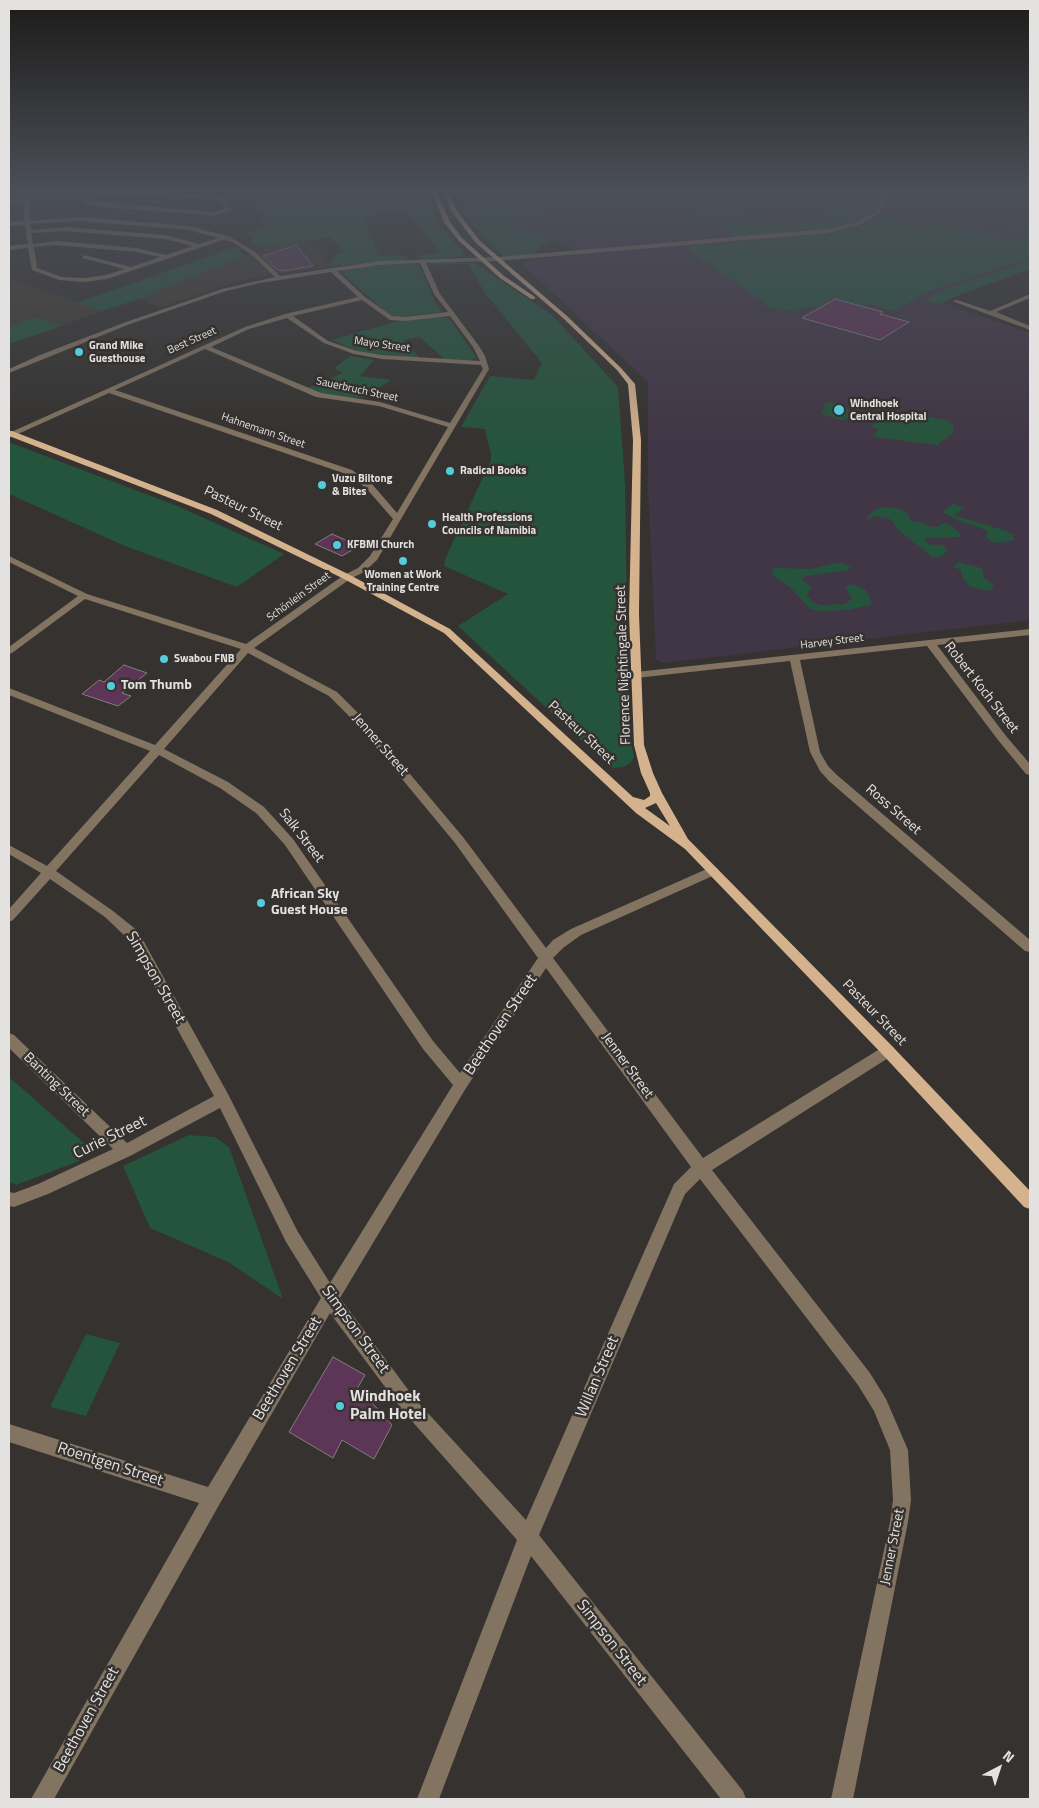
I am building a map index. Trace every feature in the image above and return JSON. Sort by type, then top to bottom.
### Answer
[{"type":"main road","name":"Florence Nightingale Street","points":[[501,276],[562,317],[622,378],[628,389],[630,398],[631,489],[634,500],[636,675],[639,745],[647,773],[656,793],[689,846]]},
{"type":"main road","name":"Florence Nightingale Street","points":[[518,276],[619,369],[631,384],[635,399],[637,440],[637,489],[634,500]]},
{"type":"main road","name":"Pasteur Street","points":[[10,434],[208,509],[438,625],[457,640],[629,800],[656,823],[689,846],[888,1050],[1030,1202]]},
{"type":"main road","points":[[629,800],[646,804],[655,798],[656,793]]},
{"type":"street","points":[[54,276],[61,279],[85,280],[109,276]]},
{"type":"street","points":[[9,371],[62,348],[224,290],[288,276]]},
{"type":"street","points":[[339,276],[390,318],[405,319],[451,314]]},
{"type":"street","points":[[429,276],[437,294],[476,346],[485,363]]},
{"type":"street","points":[[80,288],[85,280]]},
{"type":"street","points":[[993,312],[1030,296]]},
{"type":"street","name":"Best Street","points":[[10,434],[247,328],[287,315],[364,298]]},
{"type":"street","points":[[955,302],[993,312],[1030,328]]},
{"type":"street","name":"Mayo Street","points":[[287,315],[326,342],[356,353],[382,357],[485,363]]},
{"type":"street","name":"Sauerbruch Street","points":[[205,347],[319,395],[380,404],[453,426]]},
{"type":"street","name":"Schönlein Street","points":[[9,917],[247,648],[346,577],[361,570],[374,558],[483,374],[486,368],[485,363]]},
{"type":"street","name":"Hahnemann Street","points":[[107,390],[349,472],[369,486],[397,518]]},
{"type":"street","name":"Jenner Street","points":[[9,559],[84,596],[247,648],[332,694],[358,719],[459,840],[701,1168],[864,1379],[880,1406],[899,1450],[902,1500],[842,1799]]},
{"type":"street","points":[[9,651],[84,596]]},
{"type":"street","name":"Harvey Street","points":[[636,675],[1030,632]]},
{"type":"street","name":"Robert Koch Street","points":[[930,644],[1002,738],[1030,771]]},
{"type":"street","name":"Ross Street","points":[[795,659],[815,752],[824,768],[833,778],[1030,947]]},
{"type":"street","name":"Salk Street","points":[[9,691],[158,750],[224,785],[260,810],[276,825],[428,1045],[461,1084]]},
{"type":"street","name":"Simpson Street","points":[[9,849],[50,872],[109,914],[132,935],[223,1099],[292,1237],[330,1298],[409,1405],[528,1537],[735,1799]]},
{"type":"street","name":"Beethoven Street","points":[[42,1799],[212,1498],[330,1298],[461,1084],[546,956],[558,944],[576,932],[713,871]]},
{"type":"street","name":"Banting Street","points":[[9,1040],[125,1150]]},
{"type":"street","name":"Willan Street","points":[[428,1799],[528,1537],[678,1189],[701,1168],[888,1050]]},
{"type":"street","name":"Curie Street","points":[[9,1199],[14,1200],[43,1189],[125,1150],[223,1099]]},
{"type":"street","name":"Roentgen Street","points":[[9,1433],[212,1498]]},
{"type":"shaded area","points":[[195,276],[265,276],[241,280],[160,308],[139,299]]},
{"type":"shaded area","name":"Windhoek Central Hospital","points":[[535,276],[988,276],[940,292],[954,297],[943,303],[1030,333],[1030,620],[663,663],[656,659],[648,487],[647,381]]},
{"type":"shaded area","points":[[9,278],[102,311],[62,326],[36,317],[9,327]]},
{"type":"green space","points":[[152,276],[195,276],[139,299],[102,311],[76,303]]},
{"type":"green space","points":[[345,276],[424,276],[435,303],[442,311],[402,317],[390,315]]},
{"type":"green space","points":[[475,276],[494,276],[551,314],[618,387],[625,482],[630,737],[634,757],[631,763],[623,767],[614,768],[609,766],[458,626],[508,594],[444,566],[446,557],[491,460],[485,429],[461,427],[490,376],[534,380],[542,363],[485,293]]},
{"type":"green space","points":[[727,276],[974,276],[929,291],[894,311],[870,304],[865,306],[832,298],[816,308],[808,306],[794,312],[765,306],[764,302]]},
{"type":"green space","points":[[984,276],[1010,276],[954,297],[938,305],[924,300],[934,294]]},
{"type":"green space","points":[[36,317],[62,326],[9,344],[9,327]]},
{"type":"green space","points":[[438,317],[447,318],[451,321],[477,358],[468,361],[444,359],[420,337],[403,340],[420,358],[363,353],[331,340],[395,322]]},
{"type":"green space","points":[[350,356],[374,360],[360,376],[391,380],[365,397],[348,398],[324,395],[307,388],[343,373],[334,368]]},
{"type":"green space","points":[[832,402],[845,407],[852,415],[850,418],[842,420],[824,415],[822,411],[825,409],[824,404]]},
{"type":"green space","points":[[916,415],[947,420],[954,426],[953,433],[937,445],[874,437],[878,429],[870,427],[887,417]]},
{"type":"green space","points":[[11,443],[175,505],[284,554],[237,587],[125,546],[9,494],[9,444]]},
{"type":"green space","points":[[953,504],[965,508],[955,514],[957,516],[1006,531],[1012,534],[1015,540],[999,543],[992,542],[986,537],[988,531],[942,512]]},
{"type":"green space","points":[[880,507],[901,509],[909,515],[910,521],[924,523],[931,527],[937,527],[944,523],[952,526],[960,534],[959,537],[926,538],[925,541],[927,543],[942,545],[948,550],[942,556],[933,558],[899,530],[890,519],[874,516],[866,519]]},
{"type":"green space","points":[[958,562],[982,568],[984,578],[993,584],[993,588],[988,591],[970,587],[962,576],[961,570],[953,567]]},
{"type":"green space","points":[[836,563],[845,563],[851,568],[806,576],[801,579],[811,587],[807,596],[814,603],[822,605],[845,604],[852,598],[846,589],[851,584],[866,590],[872,604],[848,610],[821,611],[810,609],[790,587],[772,575],[774,568],[810,569]]},
{"type":"green space","points":[[9,1077],[84,1143],[79,1161],[16,1185],[9,1182]]},
{"type":"green space","points":[[189,1135],[215,1137],[229,1147],[283,1299],[228,1262],[150,1228],[123,1166]]},
{"type":"green space","points":[[86,1334],[120,1343],[86,1416],[50,1407]]},
{"type":"building","points":[[835,299],[883,312],[880,314],[909,322],[880,340],[802,318]]},
{"type":"building","name":"KFBMI Church","points":[[332,534],[359,546],[342,556],[315,544]]},
{"type":"building","name":"Tom Thumb","points":[[124,665],[147,673],[122,693],[131,696],[118,706],[82,694],[99,680],[104,682]]},
{"type":"building","name":"Windhoek Palm Hotel","points":[[333,1357],[365,1375],[358,1387],[392,1425],[374,1459],[342,1440],[333,1458],[289,1432]]},
{"type":"place","name":"Grand Mike Guesthouse","points":[[79,352]]},
{"type":"place","name":"Windhoek Central Hospital","points":[[839,410]]},
{"type":"place","name":"Radical Books","points":[[450,471]]},
{"type":"place","name":"Vuzu Biltong & Bites","points":[[322,485]]},
{"type":"place","name":"Health Professions Councils of Namibia","points":[[432,524]]},
{"type":"place","name":"KFBMI Church","points":[[337,545]]},
{"type":"place","name":"Women at Work Training Centre","points":[[403,561]]},
{"type":"place","name":"Swabou FNB","points":[[164,659]]},
{"type":"place","name":"Tom Thumb","points":[[111,686]]},
{"type":"place","name":"African Sky Guest House","points":[[261,903]]},
{"type":"place","name":"Windhoek Palm Hotel","points":[[340,1406]]}]
